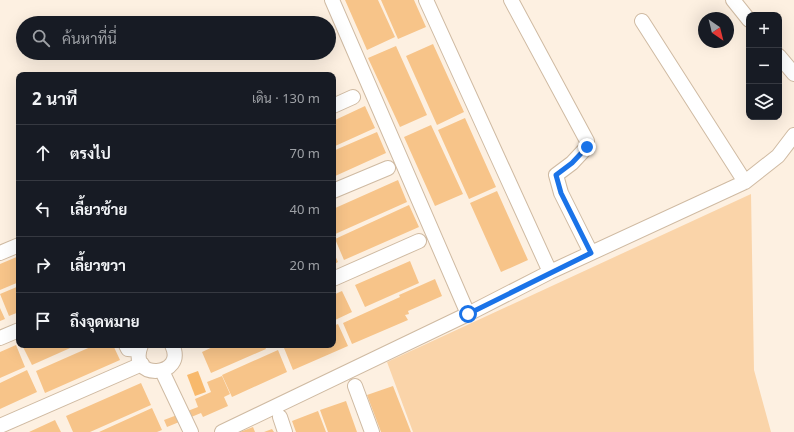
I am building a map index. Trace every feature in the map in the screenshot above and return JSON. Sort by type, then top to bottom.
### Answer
[{"type":"street","points":[[332,0],[468,314]]},
{"type":"street","points":[[426,0],[550,272]]},
{"type":"street","points":[[511,0],[587,141],[587,147],[572,163],[556,175],[561,193],[591,253]]},
{"type":"street","points":[[733,0],[746,16]]},
{"type":"street","points":[[642,20],[745,182]]},
{"type":"street","points":[[782,60],[794,74]]},
{"type":"street","points":[[336,105],[353,97]]},
{"type":"street","points":[[222,432],[468,314],[550,272],[745,182],[778,156],[794,135]]},
{"type":"street","points":[[336,191],[388,168]]},
{"type":"street","points":[[336,278],[419,241]]},
{"type":"street","points":[[0,254],[16,246]]},
{"type":"street","points":[[0,338],[16,331]]},
{"type":"street","points":[[128,348],[140,348],[139,356],[142,364],[148,370],[154,372],[162,371],[173,361],[176,348]]},
{"type":"street","points":[[0,426],[142,364]]},
{"type":"street","points":[[162,371],[191,432]]},
{"type":"street","points":[[355,386],[372,432]]},
{"type":"street","points":[[280,418],[285,432]]},
{"type":"shaded area","points":[[751,194],[754,370],[771,432],[413,432],[387,362]]},
{"type":"shaded area","points":[[198,371],[206,392],[195,396],[187,375]]},
{"type":"building","points":[[345,0],[378,0],[395,37],[367,50]]},
{"type":"building","points":[[381,0],[414,0],[426,27],[398,39]]},
{"type":"building","points":[[433,44],[464,112],[437,125],[406,56]]},
{"type":"building","points":[[396,46],[427,115],[400,127],[368,58]]},
{"type":"building","points":[[365,106],[375,128],[336,146],[336,120]]},
{"type":"building","points":[[465,118],[496,187],[469,199],[438,130]]},
{"type":"building","points":[[431,125],[463,194],[435,206],[404,137]]},
{"type":"building","points":[[377,132],[386,153],[336,176],[336,150]]},
{"type":"building","points":[[398,180],[407,202],[336,234],[336,208]]},
{"type":"building","points":[[497,191],[528,260],[501,272],[470,203]]},
{"type":"building","points":[[409,205],[419,227],[344,260],[336,239]]},
{"type":"building","points":[[16,257],[16,283],[0,290],[0,264]]},
{"type":"building","points":[[410,261],[419,283],[365,307],[355,285]]},
{"type":"building","points":[[435,279],[442,296],[408,311],[409,314],[405,315],[408,320],[352,344],[343,323]]},
{"type":"building","points":[[16,287],[16,313],[9,316],[0,294]]},
{"type":"building","points":[[342,291],[352,312],[336,320],[336,294]]},
{"type":"building","points":[[0,308],[5,319],[0,321]]},
{"type":"building","points":[[338,324],[348,346],[293,370],[284,348],[336,348],[336,325]]},
{"type":"building","points":[[16,345],[25,367],[0,378],[0,352]]},
{"type":"building","points":[[24,348],[70,348],[32,365]]},
{"type":"building","points":[[88,348],[114,348],[120,360],[45,393],[36,371]]},
{"type":"building","points":[[211,348],[266,349],[211,373],[202,352]]},
{"type":"building","points":[[278,350],[287,372],[232,397],[222,375]]},
{"type":"building","points":[[27,370],[37,392],[0,409],[0,383]]},
{"type":"building","points":[[222,376],[230,394],[224,397],[228,406],[203,417],[201,413],[167,427],[164,420],[198,407],[195,399],[211,392],[207,382]]},
{"type":"building","points":[[141,383],[151,405],[90,432],[73,432],[66,416]]},
{"type":"building","points":[[393,386],[411,432],[381,432],[367,395]]},
{"type":"building","points":[[346,401],[357,432],[328,432],[320,410]]},
{"type":"building","points":[[152,408],[162,430],[157,432],[99,432]]},
{"type":"building","points":[[318,411],[326,432],[296,432],[292,421]]},
{"type":"building","points":[[55,420],[61,432],[29,432]]},
{"type":"building","points":[[253,427],[255,432],[240,432]]},
{"type":"building","points":[[272,429],[274,432],[264,432]]},
{"type":"route","points":[[468,314],[591,253],[561,193],[556,175],[572,163],[587,147]]}]
